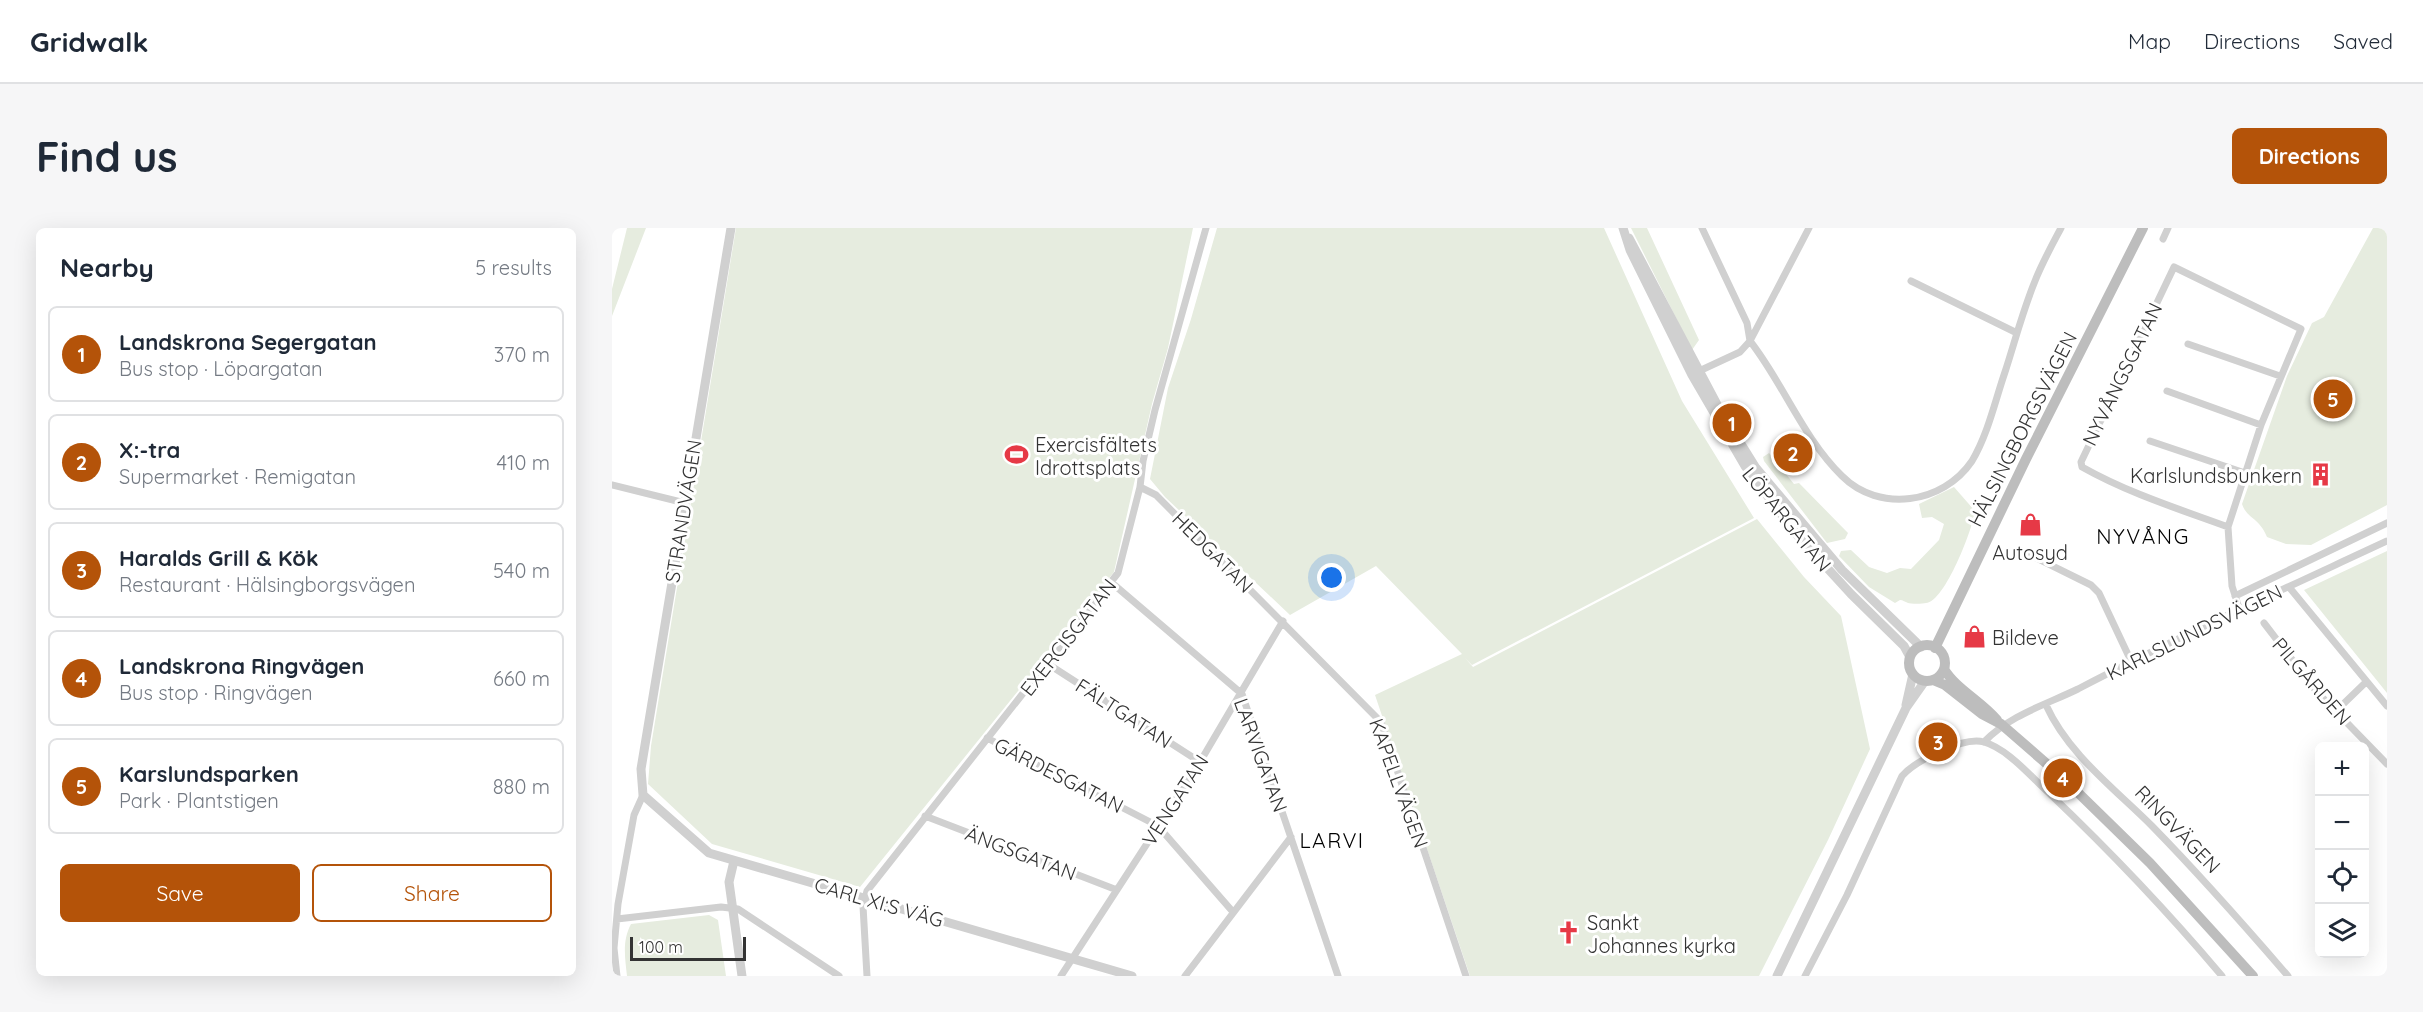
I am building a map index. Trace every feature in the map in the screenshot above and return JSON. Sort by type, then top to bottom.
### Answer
[{"type":"main road","name":"HÄLSINGBORGSVÄGEN","points":[[1935,648],[2026,459],[2143,228]]},
{"type":"main road","points":[[2001,724],[1982,714],[1945,685],[1913,674],[1909,666],[1910,657],[1921,647],[1935,648],[1944,658],[1944,669],[1950,678],[1987,708],[2001,724],[2047,763],[2126,838],[2253,976]]},
{"type":"main road","points":[[1929,680],[1944,669]]},
{"type":"street","name":"STRANDVÄGEN","points":[[644,795],[641,769],[731,228]]},
{"type":"street","name":"EXERCISGATAN","points":[[865,898],[867,891],[925,816],[1113,583],[1118,573],[1140,487],[1143,461],[1155,410],[1206,228]]},
{"type":"street","points":[[1702,228],[1747,323],[1750,341],[1825,456],[1842,477],[1870,495],[1900,500],[1929,494],[1944,487],[1965,470],[1972,460],[1988,424],[2035,280],[2061,228]]},
{"type":"street","points":[[1695,373],[1740,351],[1750,341],[1809,228]]},
{"type":"street","points":[[2163,239],[2168,228]]},
{"type":"street","name":"LÖPARGATAN","points":[[1624,231],[1636,248],[1695,373],[1740,459],[1777,511],[1827,569],[1904,646],[1910,657]]},
{"type":"street","name":"NYVÅNGSGATAN","points":[[2228,527],[2134,492],[2092,472],[2082,467],[2082,457],[2174,267],[2301,329],[2280,376]]},
{"type":"street","points":[[1911,281],[2017,333]]},
{"type":"street","points":[[2188,344],[2280,376],[2261,425],[2228,527],[2229,564],[2240,611]]},
{"type":"street","name":"LÖPARGATAN","points":[[1695,373],[1768,485],[1842,570],[1921,647]]},
{"type":"street","points":[[2167,391],[2261,425]]},
{"type":"street","points":[[2150,441],[2245,473]]},
{"type":"street","points":[[612,486],[685,503]]},
{"type":"street","name":"HEDGATAN","points":[[1140,487],[1156,495],[1283,621]]},
{"type":"street","name":"KARLSLUNDSVÄGEN","points":[[2235,596],[2387,523]]},
{"type":"street","name":"KARLSLUNDSVÄGEN","points":[[2001,724],[2046,705],[2131,661],[2387,541]]},
{"type":"street","points":[[2020,550],[2091,585],[2099,593],[2131,661]]},
{"type":"street","points":[[2307,561],[2314,575]]},
{"type":"street","name":"LARVIGATAN","points":[[1113,583],[1242,694],[1338,976]]},
{"type":"street","points":[[2289,587],[2365,683],[2387,706]]},
{"type":"street","name":"VENGATAN","points":[[1061,976],[1200,762],[1283,621]]},
{"type":"street","name":"KAPELLVÄGEN","points":[[1283,621],[1381,722],[1466,976]]},
{"type":"street","name":"PILGÅRDEN","points":[[2264,623],[2304,678],[2387,764]]},
{"type":"street","name":"FÄLTGATAN","points":[[1048,664],[1200,762]]},
{"type":"street","points":[[1906,708],[1913,674]]},
{"type":"street","points":[[1778,976],[1906,708],[1929,680]]},
{"type":"street","points":[[2336,711],[2365,683]]},
{"type":"street","name":"RINGVÄGEN","points":[[2046,705],[2057,725],[2089,766],[2202,878],[2288,976]]},
{"type":"street","points":[[1984,742],[2001,724]]},
{"type":"street","name":"GÄRDESGATAN","points":[[987,738],[1158,826],[1233,912]]},
{"type":"street","points":[[1805,976],[1847,895],[1902,776],[1911,766],[1972,740],[1984,742],[2004,753],[2069,812],[2161,906],[2222,976]]},
{"type":"street","points":[[617,976],[614,948],[617,919],[634,814],[644,795]]},
{"type":"street","name":"CARL XI:S VÄG","points":[[644,795],[709,853],[1132,976]]},
{"type":"street","name":"ÄNGSGATAN","points":[[925,816],[1117,890]]},
{"type":"street","points":[[1185,976],[1291,837]]},
{"type":"street","points":[[734,861],[729,882],[742,976]]},
{"type":"street","points":[[865,898],[867,976]]},
{"type":"street","points":[[617,919],[732,907],[749,915],[839,976]]},
{"type":"shaded area","points":[[627,228],[646,228],[612,316],[612,289]]},
{"type":"shaded area","points":[[736,228],[1193,228],[1168,348],[1152,404],[1114,572],[860,887],[712,844],[648,784],[651,746]]},
{"type":"shaded area","points":[[1217,228],[1604,228],[1682,401],[1754,518],[1472,665],[1465,658],[1473,667],[1757,519],[1804,577],[1841,616],[1870,749],[1828,840],[1759,976],[1470,976],[1375,695],[1462,654],[1376,566],[1290,615],[1165,497],[1150,479],[1168,388]]},
{"type":"shaded area","points":[[1631,228],[1647,228],[1699,340],[1692,350]]},
{"type":"shaded area","points":[[2373,228],[2387,228],[2387,505],[2311,545],[2286,544],[2267,537],[2264,530],[2247,513],[2242,504],[2287,376],[2312,323],[2324,317]]},
{"type":"shaded area","points":[[1769,453],[1794,484],[1799,483],[1848,533],[1845,539],[1827,543],[1764,461],[1763,457]]},
{"type":"shaded area","points":[[1954,487],[1975,511],[1957,563],[1941,591],[1933,599],[1922,604],[1900,600],[1895,603],[1869,587],[1839,556],[1841,551],[1851,550],[1869,567],[1887,573],[1900,568],[1911,569],[1939,540],[1944,524],[1932,517],[1922,518],[1919,504]]},
{"type":"shaded area","points":[[2387,551],[2387,693],[2304,590]]},
{"type":"shaded area","points":[[709,915],[718,920],[726,976],[627,976],[625,943],[631,924]]},
{"type":"place","name":"Karslundsparken","points":[[2333,399]]},
{"type":"place","name":"Landskrona Segergatan","points":[[1732,423]]},
{"type":"place","name":"X:-tra","points":[[1793,453]]},
{"type":"place","name":"Exercisfältets Idrottsplats","points":[[1017,455]]},
{"type":"place","name":"Karlslundsbunkern","points":[[2320,475]]},
{"type":"place","name":"Autosyd","points":[[2030,525]]},
{"type":"place","name":"Bildeve","points":[[1974,637]]},
{"type":"place","name":"Haralds Grill & Kök","points":[[1938,742]]},
{"type":"place","name":"Landskrona Ringvägen","points":[[2063,778]]},
{"type":"place","name":"Sankt Johannes kyrka","points":[[1569,933]]},
{"type":"district","name":"NYVÅNG","points":[[2143,536]]},
{"type":"district","name":"LARVI","points":[[1332,840]]}]
